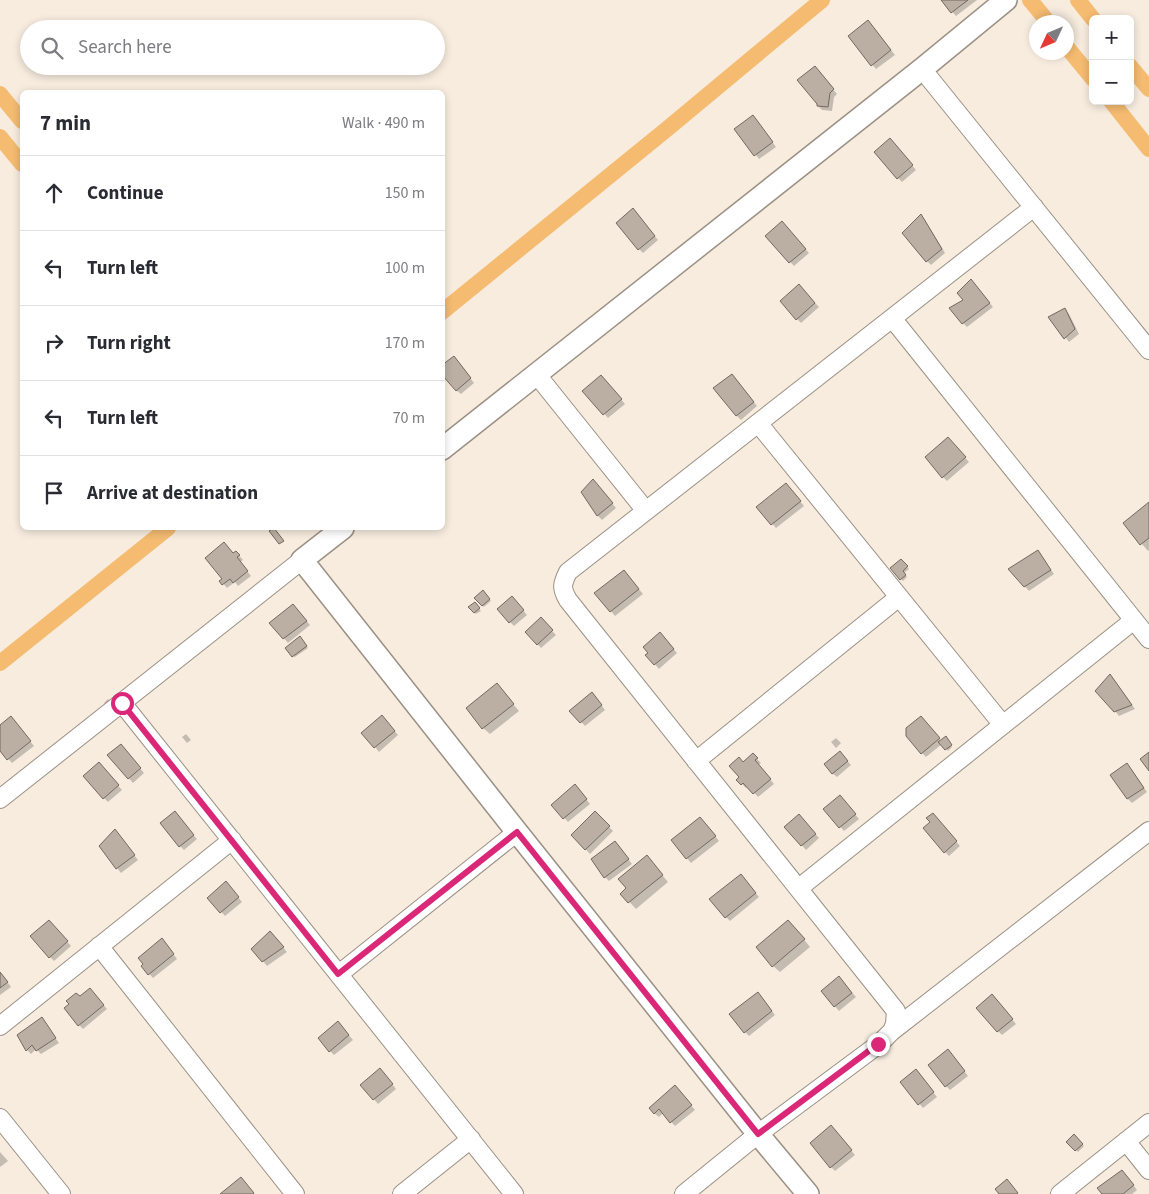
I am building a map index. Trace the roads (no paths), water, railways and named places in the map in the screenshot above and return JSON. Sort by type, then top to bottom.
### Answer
[{"type":"street","points":[[445,447],[922,69],[1006,0]]},
{"type":"street","points":[[922,69],[1149,350]]},
{"type":"street","points":[[892,1031],[895,1024],[896,1010],[568,600],[563,591],[563,581],[568,572],[1034,207]]},
{"type":"street","points":[[892,318],[1149,639]]},
{"type":"street","points":[[537,375],[646,511]]},
{"type":"street","points":[[758,423],[1003,725]]},
{"type":"street","points":[[0,799],[340,530]]},
{"type":"street","points":[[302,560],[758,1134],[808,1194]]},
{"type":"street","points":[[696,760],[899,597]]},
{"type":"street","points":[[799,888],[1134,620]]},
{"type":"street","points":[[122,703],[514,1194]]},
{"type":"street","points":[[684,1194],[758,1134],[878,1044],[892,1031],[1149,830]]},
{"type":"street","points":[[338,974],[517,832]]},
{"type":"street","points":[[0,1026],[232,840]]},
{"type":"street","points":[[100,946],[295,1194]]},
{"type":"street","points":[[0,1118],[61,1194]]},
{"type":"street","points":[[1060,1194],[1149,1123]]},
{"type":"street","points":[[402,1194],[471,1139]]},
{"type":"street","points":[[1126,1141],[1149,1170]]},
{"type":"waterway","points":[[445,310],[822,0]]},
{"type":"waterway","points":[[1030,0],[1042,15]]},
{"type":"waterway","points":[[1078,0],[1090,15]]},
{"type":"waterway","points":[[1074,56],[1089,74]]},
{"type":"waterway","points":[[1134,71],[1149,89]]},
{"type":"waterway","points":[[0,94],[20,119]]},
{"type":"waterway","points":[[1114,105],[1149,149]]},
{"type":"waterway","points":[[0,137],[20,162]]},
{"type":"waterway","points":[[0,663],[166,530]]}]
